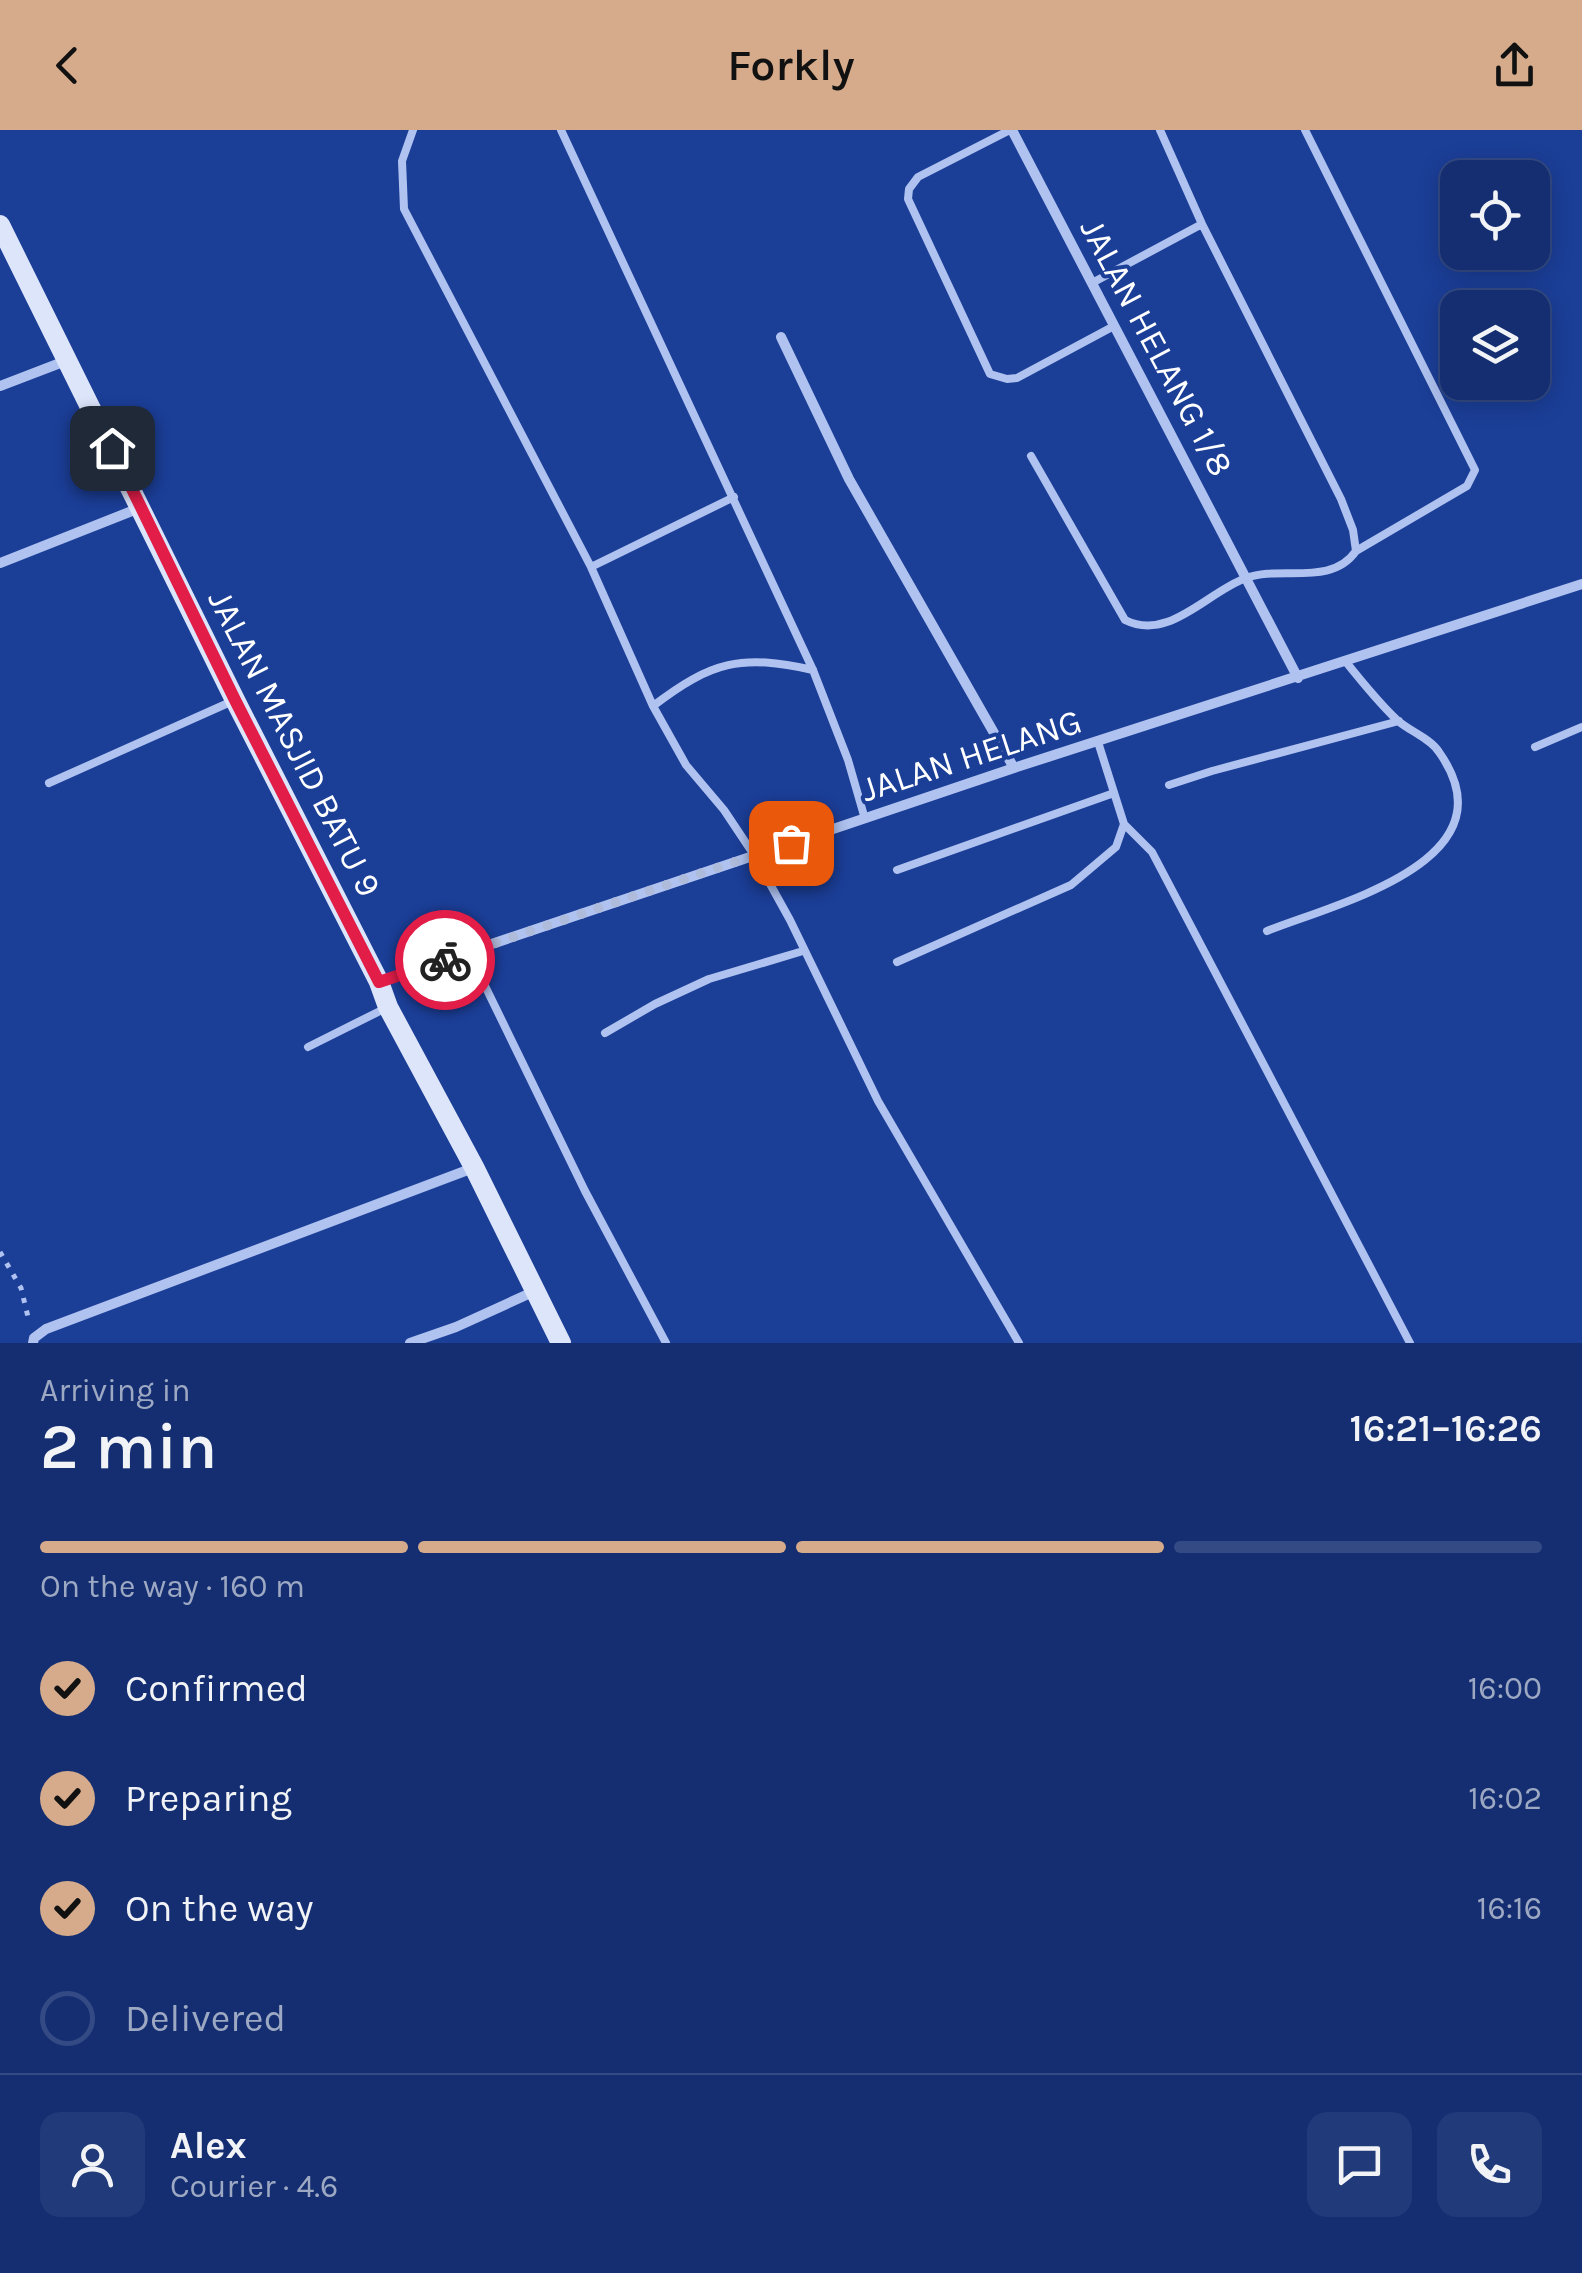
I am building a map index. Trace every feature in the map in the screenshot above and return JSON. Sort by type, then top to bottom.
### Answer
[{"type":"main road","name":"JALAN MASJID BATU 9","points":[[0,225],[379,982],[388,1007],[474,1167],[560,1343]]},
{"type":"street","name":"JALAN HELANG 1/8","points":[[1011,130],[1298,678]]},
{"type":"street","points":[[782,337],[850,479],[1014,768]]},
{"type":"street","points":[[0,386],[68,360]]},
{"type":"street","points":[[0,563],[142,507]]},
{"type":"street","name":"JALAN HELANG","points":[[379,982],[1014,768],[1582,584]]},
{"type":"street","points":[[34,1340],[46,1329],[474,1167]]},
{"type":"street","points":[[410,1343],[535,1291]]},
{"type":"lane","points":[[413,130],[402,161],[404,209],[591,567],[653,706],[686,765],[724,810],[754,855],[878,1101],[1019,1343]]},
{"type":"lane","points":[[561,130],[813,670],[848,760],[865,819]]},
{"type":"lane","points":[[1011,130],[918,177],[908,199],[990,374],[1017,378],[1114,326]]},
{"type":"lane","points":[[1160,130],[1202,224],[1341,499],[1356,551]]},
{"type":"lane","points":[[1031,456],[1124,620],[1136,626],[1170,620],[1247,578],[1324,571],[1347,564],[1356,551],[1467,486],[1476,470],[1305,130]]},
{"type":"lane","points":[[1092,283],[1202,224]]},
{"type":"lane","points":[[591,567],[734,497]]},
{"type":"lane","points":[[653,706],[681,684],[720,666],[758,660],[813,670]]},
{"type":"lane","points":[[1266,931],[1406,875],[1448,840],[1456,820],[1458,795],[1438,749],[1398,722],[1346,662]]},
{"type":"lane","points":[[49,783],[235,700]]},
{"type":"lane","points":[[1169,786],[1398,722]]},
{"type":"lane","points":[[1535,747],[1582,727]]},
{"type":"lane","points":[[1098,742],[1124,824],[1152,852],[1410,1343]]},
{"type":"lane","points":[[897,870],[1114,793]]},
{"type":"lane","points":[[897,962],[1070,885],[1116,847],[1124,824]]},
{"type":"lane","points":[[605,1033],[709,979],[803,950]]},
{"type":"lane","points":[[468,951],[585,1191],[666,1343]]},
{"type":"lane","points":[[308,1048],[388,1007]]},
{"type":"path","points":[[0,1252],[21,1288],[34,1340]]},
{"type":"way so far","points":[[445,960],[791,843]]},
{"type":"route","points":[[112,448],[379,982],[445,960]]}]
